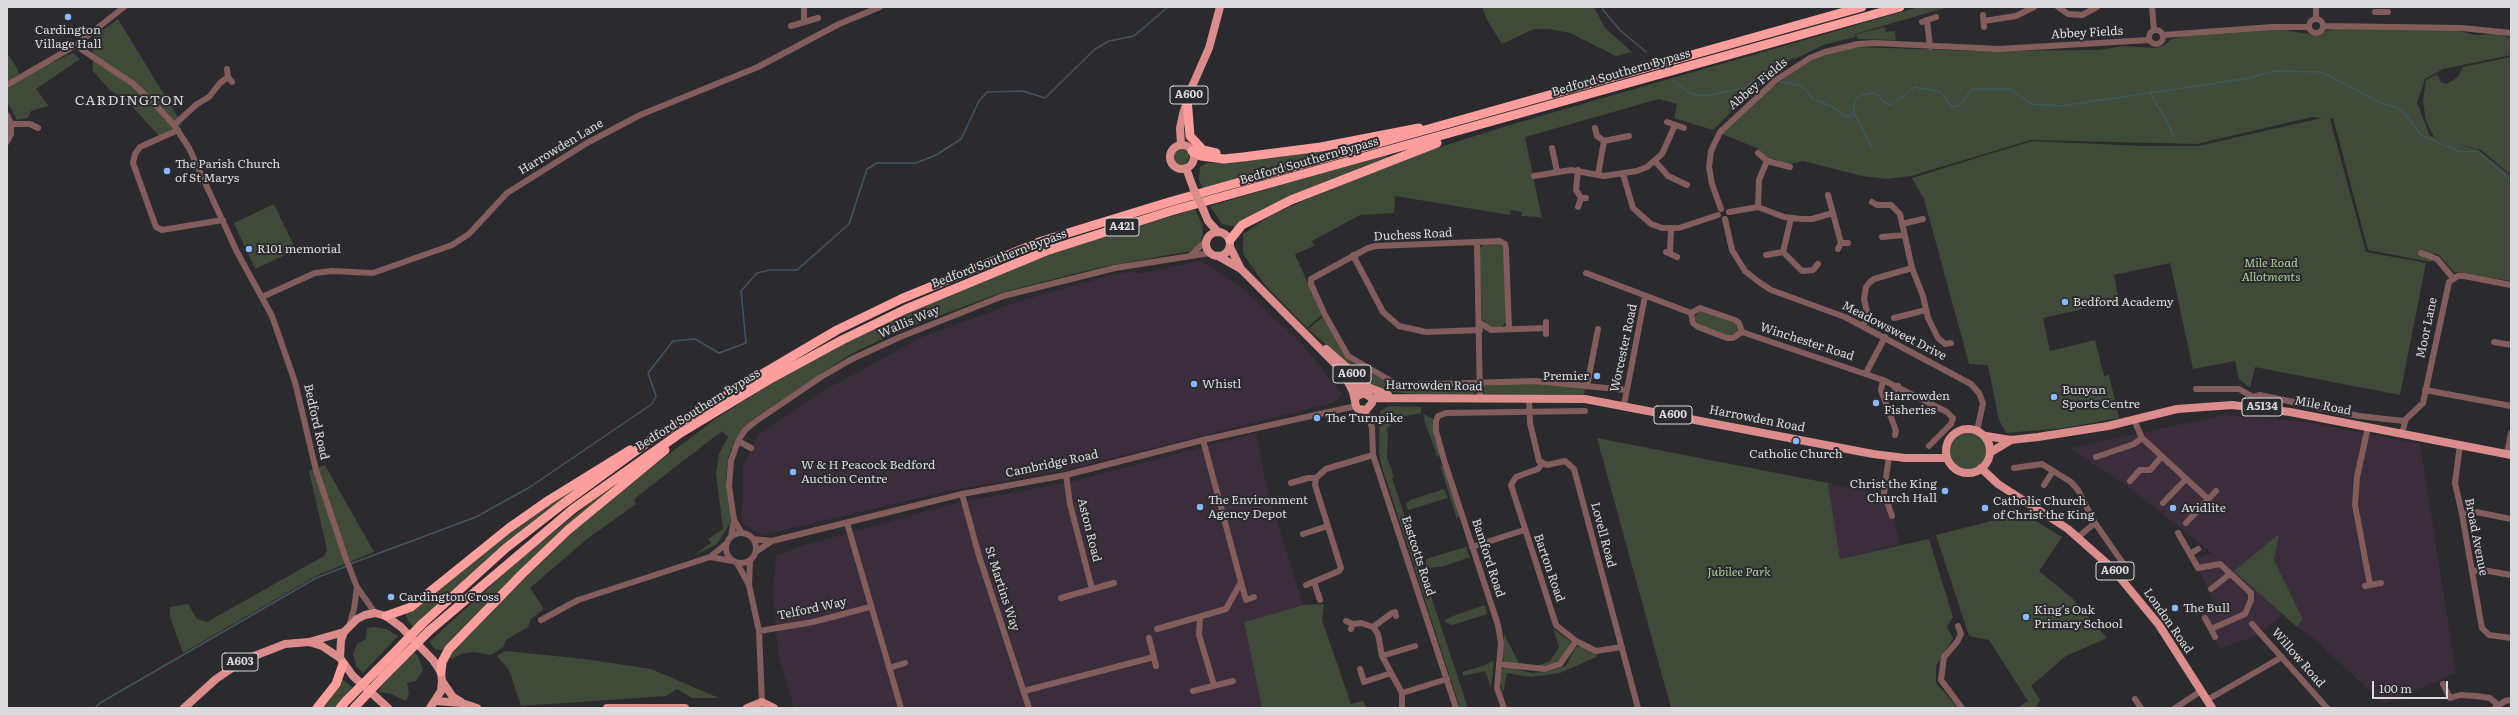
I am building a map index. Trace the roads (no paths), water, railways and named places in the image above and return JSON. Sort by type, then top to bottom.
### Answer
[{"type":"highway","name":"Bedford Southern Bypass","points":[[340,708],[347,700],[379,674],[402,658],[429,631],[573,509],[679,434],[720,408],[842,340],[906,309],[1046,251],[1171,211],[1484,120],[1862,7]]},
{"type":"highway","name":"Bedford Southern Bypass","points":[[354,708],[394,653],[422,624],[506,548],[564,503],[652,439],[837,330],[901,299],[1042,241],[1169,202],[1484,120],[1900,7]]},
{"type":"highway","name":"A421","points":[[1187,98],[1187,123],[1190,136],[1196,146],[1206,151],[1243,157]]},
{"type":"highway","name":"A421","points":[[1192,151],[1201,156],[1224,159],[1243,157],[1321,147],[1484,120]]},
{"type":"highway","name":"A421","points":[[1230,243],[1242,225],[1291,200],[1484,120]]},
{"type":"highway","points":[[442,676],[442,662],[449,649],[522,574],[568,530],[665,450],[679,434]]},
{"type":"highway","points":[[386,616],[411,607],[483,548],[548,500],[619,455],[652,439]]},
{"type":"highway","points":[[317,708],[336,684],[341,661]]},
{"type":"main road","name":"A600","points":[[1181,145],[1180,128],[1187,98],[1210,48],[1220,7]]},
{"type":"main road","points":[[1181,145],[1188,146],[1192,151],[1194,159],[1186,168],[1178,168],[1170,159],[1174,148],[1181,145]]},
{"type":"main road","points":[[1186,168],[1208,221],[1218,232],[1225,234],[1241,269]]},
{"type":"main road","points":[[1208,221],[1207,247],[1214,255],[1226,253],[1230,243]]},
{"type":"main road","points":[[1207,240],[1218,232]]},
{"type":"main road","name":"A600","points":[[1214,255],[1241,269],[1346,377],[1372,398],[1372,403],[1366,410]]},
{"type":"main road","name":"A600","points":[[1312,342],[1321,344],[1370,388],[1398,398]]},
{"type":"main road","points":[[1346,377],[1355,403],[1362,410],[1366,410]]},
{"type":"main road","name":"A600","points":[[1355,403],[1357,396],[1364,393]]},
{"type":"main road","name":"Harrowden Road","points":[[1372,398],[1585,399],[1624,405],[1889,456],[1945,458]]},
{"type":"main road","name":"Mile Road","points":[[1986,436],[2011,440],[2069,433],[2197,406],[2251,406],[2509,454]]},
{"type":"main road","points":[[1965,430],[1977,431],[1986,436],[1991,444],[1991,452],[1987,462],[1981,468],[1973,472],[1961,472],[1951,467],[1945,458],[1946,446],[1953,436],[1965,430]]},
{"type":"main road","name":"Mile Road","points":[[1991,452],[2011,440]]},
{"type":"main road","name":"London Road","points":[[1981,468],[1998,484],[2048,515],[2078,537],[2112,568],[2143,604],[2212,708]]},
{"type":"main road","points":[[388,708],[341,661],[341,640],[346,630],[361,617],[375,613],[386,616],[401,626],[422,648],[442,676],[453,697],[462,703]]},
{"type":"main road","name":"A603","points":[[184,708],[216,679],[244,660],[284,644],[309,642],[346,630]]},
{"type":"main road","name":"A603","points":[[309,642],[322,646],[341,661]]},
{"type":"main road","points":[[430,708],[436,701],[442,676]]},
{"type":"main road","points":[[436,701],[462,703],[477,708]]},
{"type":"main road","points":[[747,708],[762,702],[774,708]]},
{"type":"main road","points":[[607,708],[685,708]]},
{"type":"street","points":[[7,85],[77,44],[124,7]]},
{"type":"street","points":[[804,7],[804,22]]},
{"type":"street","name":"Harrowden Lane","points":[[262,297],[315,273],[332,271],[374,273],[452,245],[469,234],[507,193],[593,140],[640,115],[752,70],[839,24],[878,7]]},
{"type":"street","points":[[1984,21],[2016,16],[2034,7]]},
{"type":"street","points":[[2058,7],[2068,14],[2082,15],[2097,7]]},
{"type":"street","points":[[2152,7],[2154,30]]},
{"type":"street","points":[[2316,7],[2316,18]]},
{"type":"street","points":[[2379,10],[2388,12]]},
{"type":"street","points":[[1930,47],[1925,21],[1936,17]]},
{"type":"street","points":[[791,26],[818,18]]},
{"type":"street","points":[[2316,18],[2321,20],[2324,26]]},
{"type":"street","points":[[2308,27],[2310,21],[2316,18]]},
{"type":"street","points":[[2163,35],[2272,26],[2308,27]]},
{"type":"street","points":[[2308,27],[2311,32],[2316,34],[2322,31],[2324,26]]},
{"type":"street","points":[[2324,26],[2455,28],[2511,33]]},
{"type":"street","points":[[2154,30],[2159,30],[2163,35]]},
{"type":"street","points":[[2154,30],[2150,33],[2149,40],[2154,44],[2160,44],[2163,35]]},
{"type":"street","name":"Abbey Fields","points":[[1721,209],[1712,184],[1710,167],[1711,151],[1720,132],[1764,90],[1796,66],[1825,52],[1858,44],[1999,48],[2149,40]]},
{"type":"street","name":"Bedford Road","points":[[77,44],[132,83],[176,127],[223,220],[244,266],[272,316],[295,382],[316,470],[350,571],[357,587],[375,613]]},
{"type":"street","points":[[223,220],[162,230],[156,227],[133,163],[134,154],[140,147],[176,127],[197,104],[209,97],[214,89],[230,79],[227,69]]},
{"type":"street","points":[[7,115],[11,124],[11,134],[7,142]]},
{"type":"street","points":[[1667,122],[1684,128]]},
{"type":"street","points":[[11,124],[30,124],[38,128]]},
{"type":"street","points":[[1534,176],[1557,171],[1578,170],[1598,175],[1623,174],[1647,167],[1655,161],[1667,146],[1675,125]]},
{"type":"street","points":[[1595,128],[1597,136],[1604,141],[1629,136]]},
{"type":"street","points":[[1598,175],[1604,141]]},
{"type":"street","points":[[1552,148],[1557,171]]},
{"type":"street","points":[[1758,153],[1767,161],[1790,167]]},
{"type":"street","points":[[1655,161],[1668,176],[1682,186]]},
{"type":"street","points":[[1758,207],[1759,180],[1767,161]]},
{"type":"street","points":[[1578,170],[1576,190],[1583,198],[1578,207]]},
{"type":"street","points":[[1623,174],[1630,201],[1638,215],[1651,224],[1670,228],[1687,226],[1718,215],[1721,209],[1729,212],[1758,207],[1791,218],[1812,219],[1832,213]]},
{"type":"street","points":[[1828,195],[1840,246],[1848,243]]},
{"type":"street","points":[[1876,213],[1874,204],[1891,205],[1900,214],[1912,268],[1926,310],[1938,338],[1947,346]]},
{"type":"street","points":[[1718,215],[1725,219],[1729,212]]},
{"type":"street","points":[[1783,252],[1791,218]]},
{"type":"street","name":"Meadowsweet Drive","points":[[1725,219],[1732,250],[1746,271],[1759,282],[1771,290],[1863,326],[1964,378],[1975,387],[1981,396],[1983,406],[1977,431]]},
{"type":"street","points":[[1902,224],[1923,219]]},
{"type":"street","points":[[1670,228],[1668,252],[1677,257]]},
{"type":"street","points":[[1882,237],[1904,235]]},
{"type":"street","points":[[1191,255],[1207,240]]},
{"type":"street","name":"Duchess Road","points":[[1311,279],[1353,256],[1376,246],[1500,241],[1505,244],[1509,329]]},
{"type":"street","points":[[1477,243],[1480,322],[1480,399]]},
{"type":"street","points":[[1766,255],[1783,252]]},
{"type":"street","points":[[1783,252],[1797,268],[1807,272],[1813,272],[1818,264]]},
{"type":"street","points":[[2421,253],[2437,259],[2453,278],[2464,276],[2511,285]]},
{"type":"street","name":"Wallis Way","points":[[729,540],[734,520],[729,472],[738,441],[746,430],[756,421],[806,387],[852,359],[900,337],[1003,296],[1110,269],[1191,255],[1214,255]]},
{"type":"street","points":[[1353,256],[1383,312],[1399,326],[1426,332],[1480,330]]},
{"type":"street","points":[[1863,326],[1868,316],[1864,299],[1866,287],[1870,282],[1874,279],[1912,268]]},
{"type":"street","points":[[1586,273],[1691,313]]},
{"type":"street","name":"Moor Lane","points":[[2404,422],[2422,406],[2446,290],[2453,278]]},
{"type":"street","name":"Harrowden Road","points":[[1311,279],[1311,284],[1325,315],[1345,353],[1353,361],[1398,385],[1536,381],[1626,390]]},
{"type":"street","name":"Worcester Road","points":[[1624,405],[1645,296]]},
{"type":"street","name":"Winchester Road","points":[[1705,308],[1735,320],[1739,323],[1742,332],[1733,338],[1727,338],[1698,327],[1693,323],[1691,313],[1694,310],[1705,308]]},
{"type":"street","points":[[1894,318],[1926,310]]},
{"type":"street","points":[[1480,322],[1491,330],[1546,328]]},
{"type":"street","points":[[1587,386],[1598,329]]},
{"type":"street","points":[[1480,341],[1491,330]]},
{"type":"street","name":"Winchester Road","points":[[1742,332],[1866,373],[1898,386],[1947,412],[1953,418],[1951,424],[1931,444],[1940,447]]},
{"type":"street","name":"Winchester Road","points":[[1866,373],[1885,337]]},
{"type":"street","points":[[2494,342],[2511,345]]},
{"type":"street","points":[[1883,380],[1881,390],[1885,397],[1895,435]]},
{"type":"street","points":[[1885,397],[1892,394],[1898,386]]},
{"type":"street","points":[[2196,389],[2239,389],[2253,397],[2251,406]]},
{"type":"street","points":[[2425,390],[2511,406]]},
{"type":"street","name":"Mile Road","points":[[2253,397],[2258,394],[2372,418],[2404,422]]},
{"type":"street","points":[[1529,398],[1529,410],[1536,454],[1542,464]]},
{"type":"street","name":"Cambridge Road","points":[[757,551],[772,541],[962,494],[1066,476],[1203,440],[1355,403]]},
{"type":"street","name":"Eastcotts Road","points":[[1366,410],[1372,428],[1373,455],[1456,708]]},
{"type":"street","name":"Harrowden Road","points":[[1438,416],[1446,412],[1585,410]]},
{"type":"street","name":"Bamford Road","points":[[1438,416],[1436,431],[1498,625],[1501,643],[1497,688],[1504,708]]},
{"type":"street","points":[[2134,420],[2142,438],[2208,500]]},
{"type":"street","points":[[2402,434],[2404,422]]},
{"type":"street","points":[[2368,427],[2357,477],[2355,505],[2367,585],[2381,583]]},
{"type":"street","points":[[2509,454],[2511,433]]},
{"type":"street","points":[[2096,457],[2134,444],[2142,438]]},
{"type":"street","points":[[1203,440],[1246,600],[1254,597]]},
{"type":"street","points":[[738,441],[751,448]]},
{"type":"street","name":"Broad Avenue","points":[[2460,445],[2454,479],[2462,514],[2480,623],[2485,632],[2511,638]]},
{"type":"street","points":[[1306,585],[1339,571],[1341,568],[1315,485],[1316,478],[1326,469],[1373,455]]},
{"type":"street","points":[[1889,456],[1884,493],[1892,516]]},
{"type":"street","points":[[2130,481],[2140,470],[2150,470],[2162,456]]},
{"type":"street","name":"Lovell Road","points":[[1542,464],[1565,461],[1574,469],[1638,708]]},
{"type":"street","points":[[2014,468],[2023,468],[2036,463],[2042,464],[2071,482],[2078,490],[2095,523],[2127,569]]},
{"type":"street","name":"Barton Road","points":[[1542,464],[1513,480],[1512,492],[1556,625],[1576,641],[1596,651],[1622,647]]},
{"type":"street","points":[[2044,485],[2053,471]]},
{"type":"street","name":"Aston Road","points":[[1066,476],[1070,504],[1092,589]]},
{"type":"street","points":[[1291,483],[1308,478],[1316,478]]},
{"type":"street","points":[[2163,503],[2186,479]]},
{"type":"street","points":[[2186,523],[2216,491]]},
{"type":"street","name":"St Martins Way","points":[[962,494],[979,556],[1029,708]]},
{"type":"street","points":[[2462,514],[2476,512],[2511,519]]},
{"type":"street","name":"Wallis Way","points":[[734,520],[742,533]]},
{"type":"street","points":[[847,523],[870,607],[901,708]]},
{"type":"street","points":[[2078,537],[2095,523]]},
{"type":"street","points":[[1304,534],[1328,526]]},
{"type":"street","points":[[1472,547],[1524,530]]},
{"type":"street","points":[[541,620],[578,600],[710,558],[735,534],[742,533],[753,539],[772,541]]},
{"type":"street","points":[[2178,533],[2198,568],[2220,564],[2251,593],[2251,600],[2245,614],[2211,629]]},
{"type":"street","points":[[753,539],[757,551],[750,561],[749,585],[759,631],[762,702]]},
{"type":"street","points":[[729,540],[727,554],[735,562],[749,585]]},
{"type":"street","points":[[2190,554],[2198,549]]},
{"type":"street","points":[[710,558],[735,562],[750,561]]},
{"type":"street","points":[[2472,571],[2482,570],[2511,575]]},
{"type":"street","points":[[2211,589],[2230,574]]},
{"type":"street","points":[[1157,629],[1200,618],[1226,609],[1241,582]]},
{"type":"street","points":[[1314,582],[1320,600]]},
{"type":"street","points":[[1061,598],[1114,583]]},
{"type":"street","points":[[346,630],[354,609],[357,587]]},
{"type":"street","name":"Telford Way","points":[[759,631],[813,622],[870,607]]},
{"type":"street","points":[[1373,627],[1392,613],[1395,612],[1396,616]]},
{"type":"street","points":[[1200,618],[1199,635],[1214,685]]},
{"type":"street","points":[[2205,618],[2215,637]]},
{"type":"street","points":[[1346,621],[1352,626],[1361,623],[1373,627],[1378,634],[1382,656],[1402,693],[1402,708]]},
{"type":"street","name":"Willow Road","points":[[2252,624],[2325,707]]},
{"type":"street","points":[[1958,626],[1961,634],[1957,642],[1944,657],[1941,680],[1962,708]]},
{"type":"street","points":[[1149,638],[1156,666]]},
{"type":"street","points":[[1499,664],[1545,669],[1560,664],[1576,641]]},
{"type":"street","points":[[1382,656],[1415,646]]},
{"type":"street","points":[[1024,690],[1154,657]]},
{"type":"street","points":[[2207,700],[2282,657]]},
{"type":"street","points":[[889,668],[906,663]]},
{"type":"street","points":[[1360,669],[1364,682],[1391,673]]},
{"type":"street","points":[[1402,693],[1447,679]]},
{"type":"street","points":[[1193,691],[1233,681]]},
{"type":"street","points":[[2443,684],[2450,698],[2460,695],[2490,698],[2496,706],[2511,700]]},
{"type":"street","points":[[2175,708],[2201,691]]},
{"type":"street","points":[[2135,699],[2141,708]]},
{"type":"waterway","points":[[350,564],[476,517],[530,487],[652,404],[656,396],[648,373],[673,341],[695,339],[719,353],[746,343],[741,291],[757,273],[770,270],[797,270],[849,224],[867,169],[877,163],[916,163],[936,155],[961,139],[979,101],[987,92],[1023,91],[1045,98],[1095,49],[1109,41],[1134,36],[1168,7]]},
{"type":"waterway","points":[[1603,7],[1603,10],[1620,30],[1646,52]]},
{"type":"waterway","points":[[1777,81],[1803,86],[1812,98],[1835,108],[1844,116],[1850,116],[1853,113],[1855,100],[1861,95],[1871,93],[1878,95],[1885,103],[1891,105],[1915,87],[1941,92],[1952,107],[1959,106],[1972,89],[2010,89],[2032,104],[2061,106],[2250,78],[2274,71],[2322,72],[2381,103],[2401,109],[2421,135],[2460,152],[2478,151],[2511,181]]},
{"type":"waterway","points":[[1673,81],[1692,94],[1704,96],[1745,88],[1757,77],[1772,80]]},
{"type":"waterway","points":[[2150,93],[2169,125],[2173,137]]},
{"type":"waterway","points":[[1854,113],[1872,149]]},
{"type":"waterway","points":[[95,708],[100,703],[316,578],[347,566]]},
{"type":"place","name":"Cardington Village Hall","points":[[68,17]]},
{"type":"place","name":"The Parish Church of St Marys","points":[[167,171]]},
{"type":"place","name":"R101 memorial","points":[[249,249]]},
{"type":"place","name":"Bedford Academy","points":[[2065,302]]},
{"type":"place","name":"Premier","points":[[1597,376]]},
{"type":"place","name":"Whistl","points":[[1194,384]]},
{"type":"place","name":"Bunyan Sports Centre","points":[[2054,397]]},
{"type":"place","name":"Harrowden Fisheries","points":[[1876,403]]},
{"type":"place","name":"The Turnpike","points":[[1317,418]]},
{"type":"place","name":"Catholic Church","points":[[1796,441]]},
{"type":"place","name":"W & H Peacock Bedford Auction Centre","points":[[793,472]]},
{"type":"place","name":"Christ the King Church Hall","points":[[1945,491]]},
{"type":"place","name":"The Environment Agency Depot","points":[[1200,507]]},
{"type":"place","name":"Catholic Church of Christ the King","points":[[1985,508]]},
{"type":"place","name":"Avidlite","points":[[2173,508]]},
{"type":"place","name":"Cardington Cross","points":[[391,597]]},
{"type":"place","name":"The Bull","points":[[2175,608]]},
{"type":"place","name":"King's Oak Primary School","points":[[2026,617]]},
{"type":"district","name":"CARDINGTON","points":[[130,101]]},
{"type":"park label","name":"Mile Road Allotments","points":[[2271,270]]},
{"type":"park label","name":"Jubilee Park","points":[[1739,572]]}]
